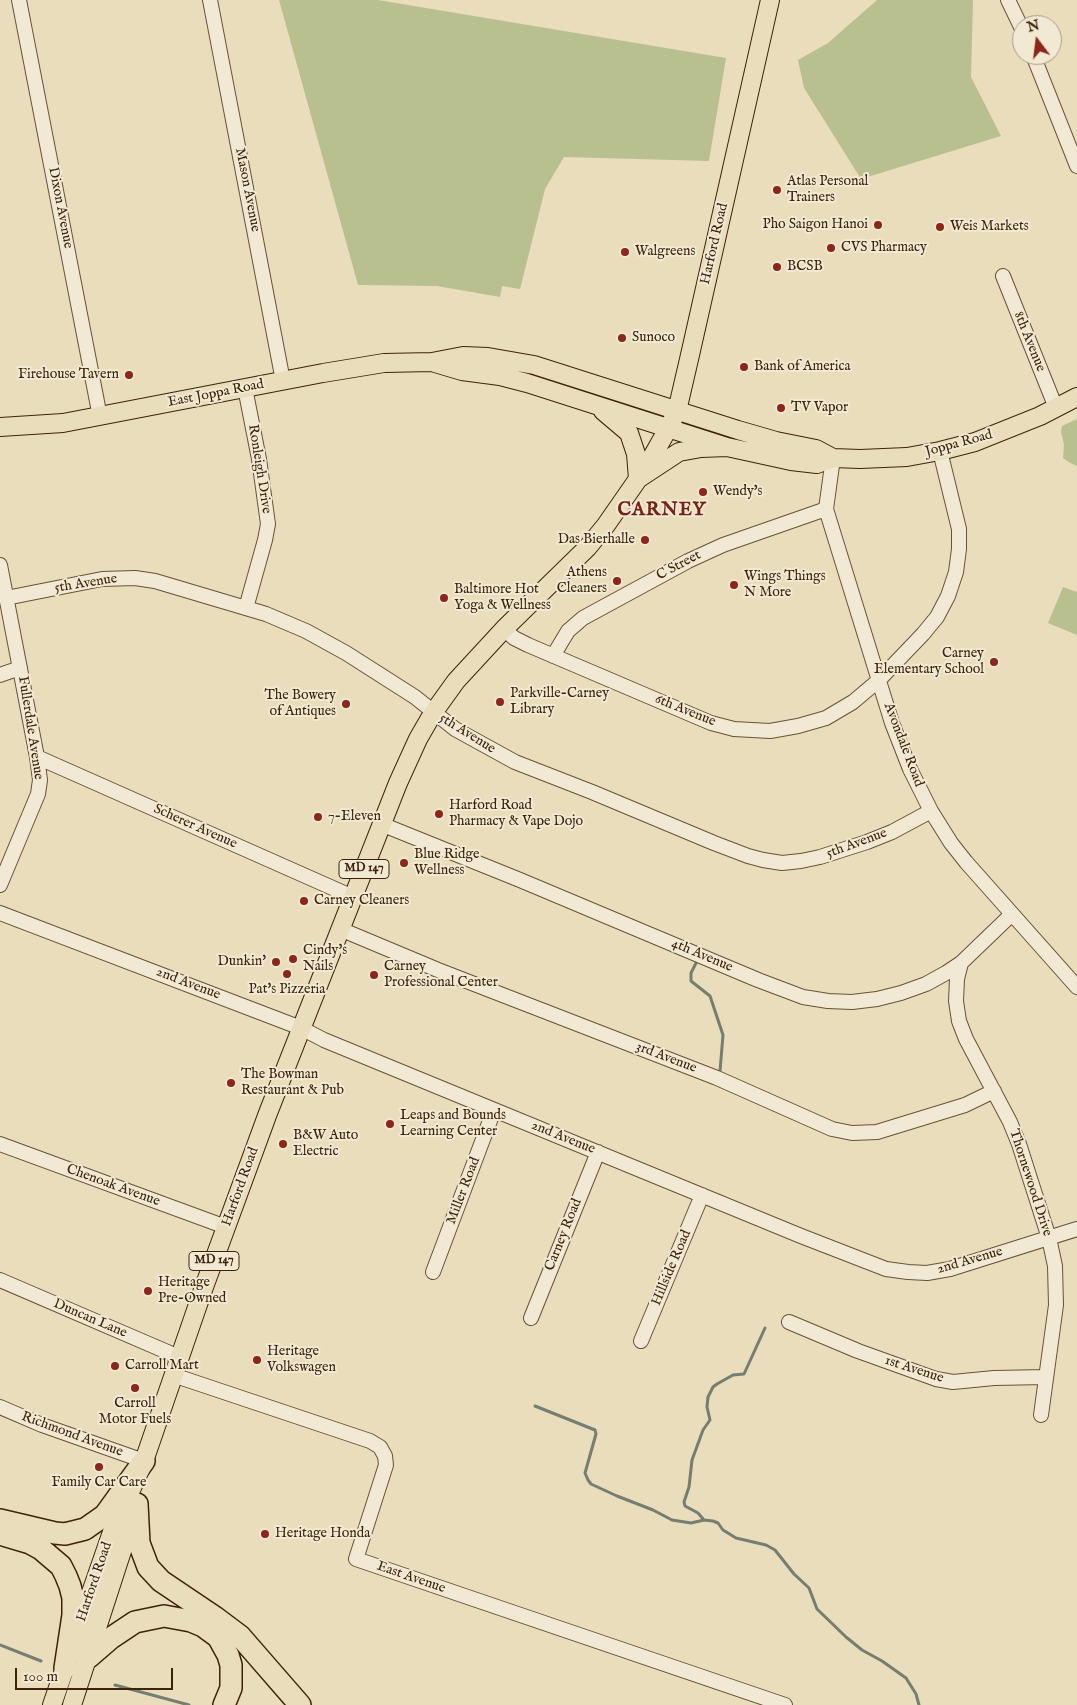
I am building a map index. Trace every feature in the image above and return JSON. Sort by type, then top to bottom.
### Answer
[{"type":"highway","points":[[0,1520],[55,1533],[65,1534],[85,1529],[105,1515],[144,1461]]},
{"type":"highway","points":[[137,1504],[139,1543],[148,1567],[161,1582],[240,1636],[300,1705]]},
{"type":"highway","points":[[0,1534],[24,1541],[41,1549],[61,1566],[66,1576],[73,1598],[74,1615],[62,1677]]},
{"type":"highway","points":[[88,1657],[111,1638],[135,1622],[164,1616],[178,1617],[191,1621],[203,1626],[218,1637],[228,1655],[231,1665],[231,1688],[224,1705]]},
{"type":"main road","name":"Harford Road","points":[[638,480],[677,411],[770,0]]},
{"type":"main road","name":"East Joppa Road","points":[[0,427],[46,425],[100,417],[384,363],[432,362],[463,356],[534,365],[677,411]]},
{"type":"main road","name":"East Joppa Road","points":[[432,362],[462,371],[500,376],[527,383],[669,427]]},
{"type":"main road","name":"Joppa Road","points":[[669,427],[727,447],[791,461],[817,464],[833,458],[884,459],[907,457],[975,442],[1002,432],[1077,397]]},
{"type":"main road","points":[[588,401],[630,433],[636,454],[638,480]]},
{"type":"main road","name":"Joppa Road","points":[[677,411],[766,438],[816,449],[833,458]]},
{"type":"main road","points":[[638,480],[678,452],[701,448],[727,447]]},
{"type":"main road","name":"MD 147","points":[[301,1028],[381,824],[408,760],[433,713],[456,681],[504,629],[588,547],[638,480]]},
{"type":"main road","name":"Harford Road","points":[[52,1705],[112,1532],[144,1461],[226,1227],[301,1028]]},
{"type":"main road","name":"Harford Road","points":[[75,1698],[137,1504],[144,1461]]},
{"type":"street","name":"Dixon Avenue","points":[[19,0],[100,417]]},
{"type":"street","name":"Mason Avenue","points":[[210,0],[283,381]]},
{"type":"street","points":[[1008,0],[1015,15]]},
{"type":"street","points":[[1036,65],[1077,166]]},
{"type":"street","name":"8th Avenue","points":[[1003,276],[1056,408]]},
{"type":"street","name":"Ronleigh Drive","points":[[245,388],[259,459],[268,524],[266,540],[246,608]]},
{"type":"street","name":"6th Avenue","points":[[504,629],[514,638],[553,656],[711,723],[734,729],[786,729],[826,718],[853,702],[879,680],[923,634],[936,617],[953,583],[959,548],[959,529],[940,451]]},
{"type":"street","name":"Avondale Road","points":[[833,458],[826,509],[900,745],[941,828],[966,862],[1077,987]]},
{"type":"street","name":"C Street","points":[[553,656],[568,631],[583,618],[688,561],[723,545],[826,509]]},
{"type":"street","name":"Fullerdale Avenue","points":[[0,565],[40,780],[38,794],[0,885]]},
{"type":"street","name":"5th Avenue","points":[[6,598],[94,580],[134,578],[155,581],[246,608],[286,622],[346,653],[414,697],[455,729],[515,762],[739,853],[763,860],[801,862],[820,857],[892,832],[931,811]]},
{"type":"street","points":[[0,675],[20,668]]},
{"type":"street","name":"Scherer Avenue","points":[[37,757],[353,897]]},
{"type":"street","name":"4th Avenue","points":[[381,824],[758,980],[803,997],[828,1001],[852,1002],[901,994],[926,984],[960,963],[1012,914]]},
{"type":"street","name":"2nd Avenue","points":[[0,913],[301,1028],[324,1040],[886,1269],[927,1273],[950,1269],[1077,1229]]},
{"type":"street","name":"3rd Avenue","points":[[340,929],[438,970],[717,1078],[832,1129],[852,1133],[877,1132],[965,1105],[994,1091]]},
{"type":"street","name":"Thornewood Drive","points":[[960,963],[956,1001],[959,1021],[966,1039],[994,1091],[1019,1144],[1049,1238],[1055,1266],[1056,1305],[1041,1415]]},
{"type":"street","name":"Miller Road","points":[[433,1272],[494,1110]]},
{"type":"street","name":"Chenoak Avenue","points":[[0,1144],[226,1227]]},
{"type":"street","name":"Carney Road","points":[[531,1318],[598,1152]]},
{"type":"street","name":"Hillside Road","points":[[641,1341],[702,1195]]},
{"type":"street","name":"Duncan Lane","points":[[0,1280],[179,1357]]},
{"type":"street","name":"1st Avenue","points":[[789,1322],[858,1352],[936,1379],[953,1382],[994,1378],[1046,1377]]},
{"type":"street","name":"East Avenue","points":[[173,1375],[370,1441],[380,1448],[386,1465],[356,1558],[752,1700],[785,1705]]},
{"type":"street","name":"Richmond Avenue","points":[[0,1407],[42,1425],[144,1461]]},
{"type":"green space","points":[[279,0],[378,0],[726,58],[709,161],[564,157],[545,189],[520,289],[502,286],[500,297],[437,286],[358,285]]},
{"type":"green space","points":[[877,0],[973,0],[971,77],[1001,136],[861,179],[804,88],[798,60],[828,43]]},
{"type":"green space","points":[[1077,419],[1077,466],[1063,458],[1064,445],[1061,431],[1062,426]]},
{"type":"green space","points":[[1063,587],[1077,592],[1077,635],[1048,623]]},
{"type":"waterway","points":[[697,961],[691,973],[691,981],[710,996],[723,1035],[720,1071]]},
{"type":"waterway","points":[[704,1520],[698,1513],[685,1506],[684,1502],[689,1487],[692,1460],[703,1430],[710,1420],[707,1407],[708,1397],[713,1387],[717,1384],[733,1375],[744,1374],[765,1328]]},
{"type":"waterway","points":[[535,1406],[595,1430],[596,1434],[585,1473],[591,1484],[672,1520],[691,1523],[704,1520],[713,1521],[736,1538],[766,1545],[775,1550],[794,1574],[809,1588],[817,1609],[845,1636]]},
{"type":"waterway","points":[[846,1637],[862,1650],[906,1678],[916,1694],[919,1705]]},
{"type":"waterway","points":[[0,1645],[41,1661]]},
{"type":"waterway","points":[[115,1685],[189,1705]]},
{"type":"place","name":"Atlas Personal Trainers","points":[[777,190]]},
{"type":"place","name":"Pho Saigon Hanoi","points":[[878,225]]},
{"type":"place","name":"Weis Markets","points":[[940,227]]},
{"type":"place","name":"CVS Pharmacy","points":[[831,248]]},
{"type":"place","name":"Walgreens","points":[[625,252]]},
{"type":"place","name":"BCSB","points":[[777,267]]},
{"type":"place","name":"Sunoco","points":[[622,338]]},
{"type":"place","name":"Bank of America","points":[[744,367]]},
{"type":"place","name":"Firehouse Tavern","points":[[129,375]]},
{"type":"place","name":"TV Vapor","points":[[781,408]]},
{"type":"place","name":"Wendy's","points":[[703,492]]},
{"type":"place","name":"Das Bierhalle","points":[[645,540]]},
{"type":"place","name":"Athens Cleaners","points":[[617,581]]},
{"type":"place","name":"Wings Things N More","points":[[734,585]]},
{"type":"place","name":"Baltimore Hot Yoga & Wellness","points":[[444,598]]},
{"type":"place","name":"Carney Elementary School","points":[[994,662]]},
{"type":"place","name":"Parkville-Carney Library","points":[[500,702]]},
{"type":"place","name":"The Bowery of Antiques","points":[[346,704]]},
{"type":"place","name":"Harford Road Pharmacy & Vape Dojo","points":[[439,814]]},
{"type":"place","name":"7-Eleven","points":[[318,817]]},
{"type":"place","name":"Blue Ridge Wellness","points":[[404,863]]},
{"type":"place","name":"Carney Cleaners","points":[[304,901]]},
{"type":"place","name":"Cindy's Nails","points":[[293,959]]},
{"type":"place","name":"Dunkin'","points":[[276,962]]},
{"type":"place","name":"Pat's Pizzeria","points":[[287,974]]},
{"type":"place","name":"Carney Professional Center","points":[[374,975]]},
{"type":"place","name":"The Bowman Restaurant & Pub","points":[[231,1083]]},
{"type":"place","name":"Leaps and Bounds Learning Center","points":[[390,1124]]},
{"type":"place","name":"B&W Auto Electric","points":[[283,1144]]},
{"type":"place","name":"Heritage Pre-Owned","points":[[148,1291]]},
{"type":"place","name":"Heritage Volkswagen","points":[[257,1360]]},
{"type":"place","name":"Carroll Mart","points":[[115,1366]]},
{"type":"place","name":"Carroll Motor Fuels","points":[[135,1388]]},
{"type":"place","name":"Family Car Care","points":[[99,1467]]},
{"type":"place","name":"Heritage Honda","points":[[265,1534]]},
{"type":"district","name":"CARNEY","points":[[662,511]]}]
